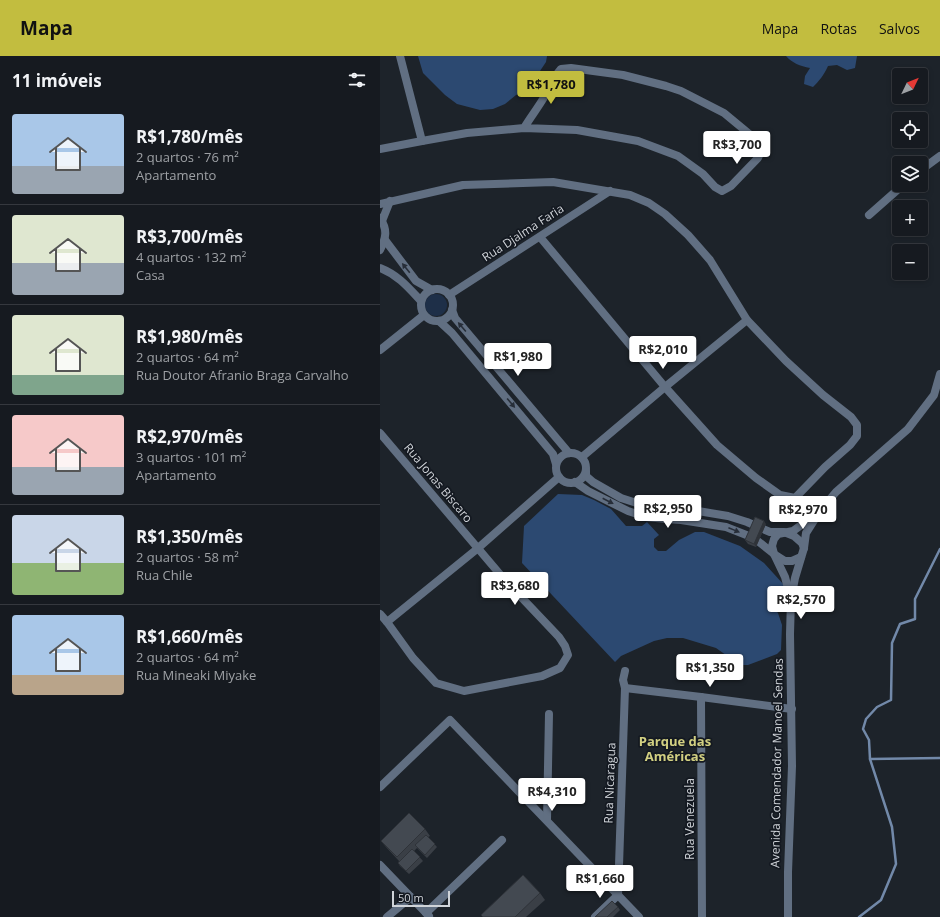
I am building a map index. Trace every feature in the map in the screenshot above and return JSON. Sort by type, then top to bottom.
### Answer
[{"type":"street","points":[[400,56],[422,141]]},
{"type":"street","points":[[380,150],[467,133],[524,128],[577,130],[638,141],[678,156],[703,174],[715,187],[722,191],[731,186],[758,158],[762,149],[753,137],[724,114],[681,91],[624,75],[571,68],[562,69],[555,77],[524,128]]},
{"type":"street","points":[[928,165],[940,156]]},
{"type":"street","points":[[380,204],[464,185],[553,182],[630,195],[649,203],[665,214],[688,234],[710,260],[747,320],[786,361],[823,395],[851,417],[857,425],[857,436],[850,445],[825,467],[795,498],[780,495],[756,478],[718,445],[665,387],[540,237]]},
{"type":"street","name":"Rua Djalma Faria","points":[[449,295],[610,192]]},
{"type":"street","points":[[869,215],[896,192]]},
{"type":"street","points":[[380,250],[385,240],[385,230],[381,220],[390,201]]},
{"type":"street","points":[[385,240],[416,280],[432,290]]},
{"type":"street","points":[[380,268],[387,270],[401,279],[421,301]]},
{"type":"street","points":[[452,310],[447,318],[439,321],[432,321],[424,315],[421,310],[421,301],[425,294],[432,290],[442,290],[449,295],[455,318],[569,453]]},
{"type":"street","points":[[380,350],[424,315]]},
{"type":"street","points":[[582,457],[747,320]]},
{"type":"street","points":[[439,321],[452,333],[553,454],[556,464],[556,471],[559,477],[566,482],[575,482],[582,478],[586,470]]},
{"type":"street","name":"Avenida Comendador Manoel Sendas","points":[[788,917],[792,766],[790,634],[791,599],[795,578],[802,557],[806,533],[820,511],[836,492],[908,429],[934,395],[940,374]]},
{"type":"street","name":"Rua Jonas Biscaro","points":[[380,433],[477,549],[559,637],[568,654],[560,668],[542,676],[464,691],[436,683],[413,658],[387,622]]},
{"type":"street","points":[[556,464],[561,456],[569,453],[576,453],[582,457],[585,463],[586,476],[621,498],[646,506],[698,511],[728,516],[770,532],[793,531],[820,511]]},
{"type":"street","points":[[380,614],[387,622],[477,549],[559,477]]},
{"type":"street","points":[[575,482],[588,491],[628,511],[646,517],[666,520],[681,520],[726,527],[754,538],[785,561],[792,561],[802,557]]},
{"type":"street","points":[[791,599],[785,578],[772,546],[774,539],[778,534],[784,532],[794,536],[802,543],[804,548]]},
{"type":"street","name":"Rua Nicaragua","points":[[618,895],[625,688],[624,671]]},
{"type":"street","points":[[625,688],[792,709]]},
{"type":"street","name":"Rua Venezuela","points":[[701,697],[702,917]]},
{"type":"street","points":[[547,820],[549,714]]},
{"type":"street","points":[[380,787],[450,720],[639,917]]},
{"type":"street","points":[[380,865],[428,915],[502,840]]},
{"type":"street","points":[[595,917],[618,895]]},
{"type":"street","points":[[387,917],[411,897]]},
{"type":"shaded area","points":[[418,56],[547,56],[546,62],[538,74],[535,83],[530,89],[516,95],[505,104],[493,109],[480,110],[457,104],[445,95],[423,73]]},
{"type":"shaded area","points":[[786,56],[857,56],[855,68],[847,70],[837,65],[828,66],[821,78],[813,87],[804,84],[805,76],[810,68],[796,64]]},
{"type":"shaded area","points":[[436,294],[444,297],[447,305],[444,313],[436,316],[428,313],[425,305],[428,297]]},
{"type":"shaded area","points":[[558,494],[582,495],[594,500],[611,509],[626,526],[642,526],[647,522],[659,535],[654,539],[654,547],[658,551],[666,551],[679,540],[695,532],[704,532],[740,546],[764,563],[784,585],[779,589],[771,605],[778,613],[782,625],[781,650],[777,654],[748,665],[740,665],[716,648],[683,638],[667,638],[654,641],[621,656],[615,662],[522,563],[524,526]]},
{"type":"building","points":[[755,517],[764,521],[754,544],[745,540]]},
{"type":"building","points":[[409,813],[425,829],[397,857],[381,841]]},
{"type":"building","points":[[426,835],[435,844],[425,855],[415,845]]},
{"type":"building","points":[[412,849],[420,857],[406,871],[398,863]]},
{"type":"building","points":[[523,875],[540,893],[515,917],[483,917],[481,915]]},
{"type":"building","points":[[612,901],[618,907],[607,917],[595,917]]},
{"type":"waterway","points":[[859,917],[881,900],[896,864],[892,827],[870,759],[869,740],[863,729],[866,719],[877,707],[891,700],[892,643],[900,624],[915,619],[915,599],[940,549]]},
{"type":"waterway","points":[[870,759],[940,758]]},
{"type":"district","name":"Parque das Américas","points":[[675,748]]}]
